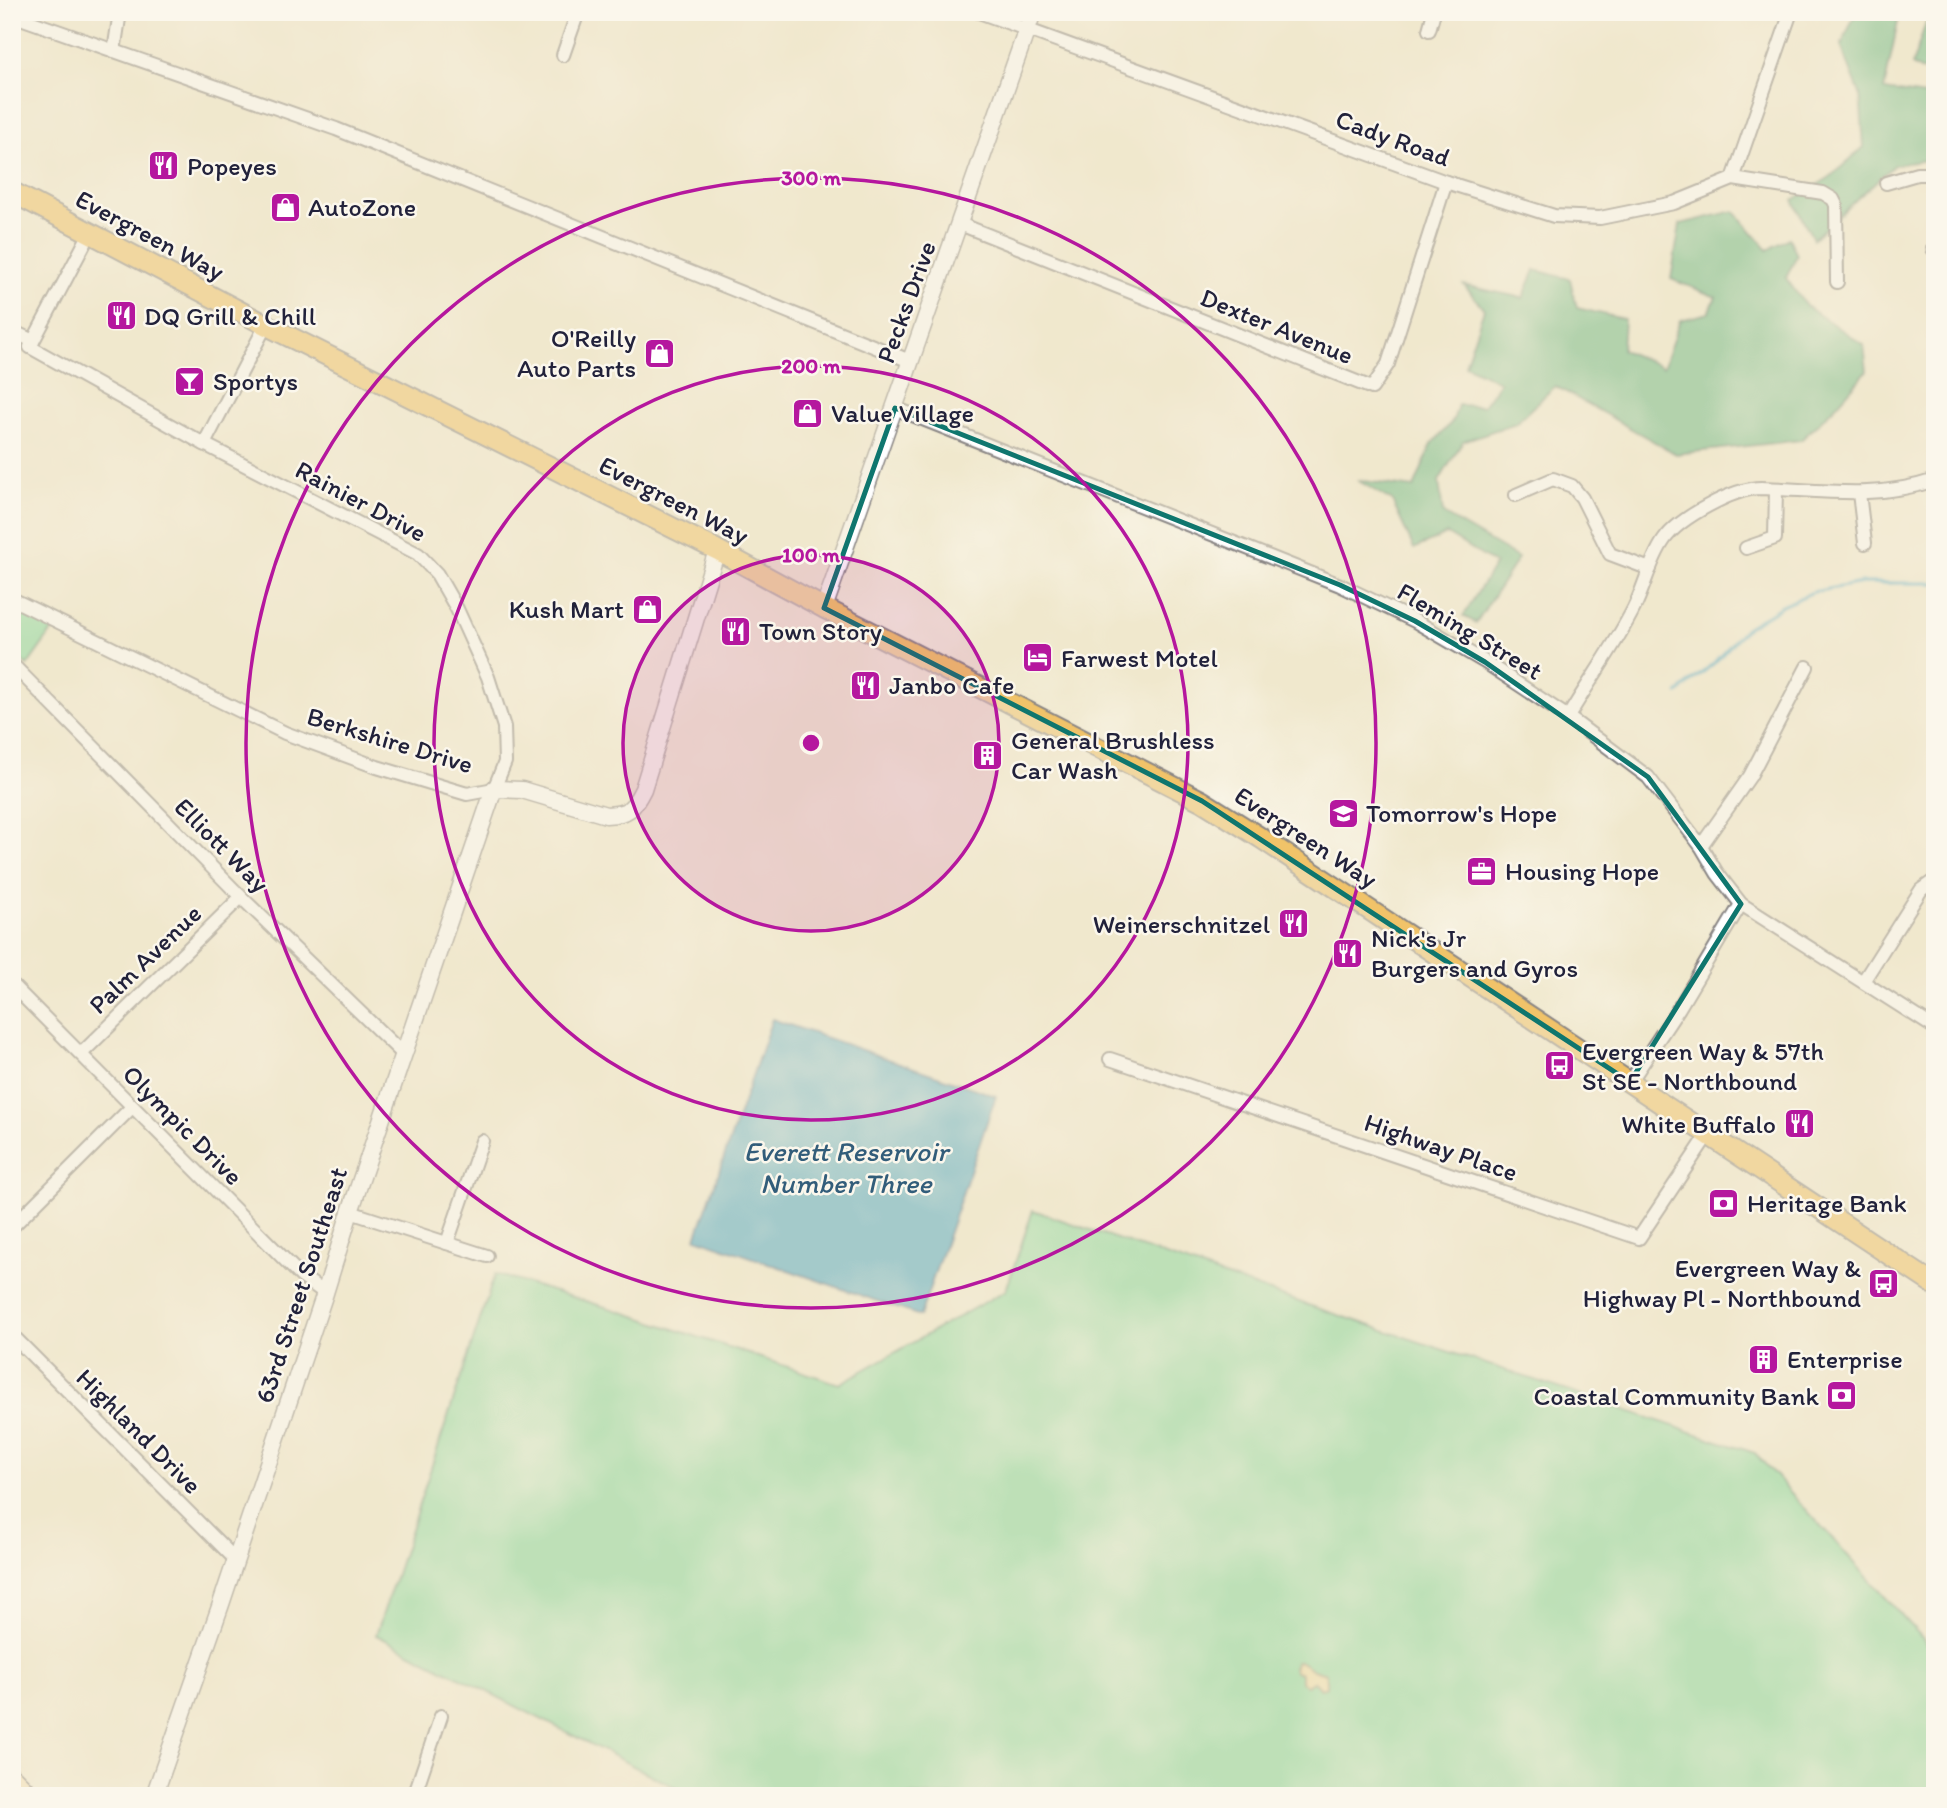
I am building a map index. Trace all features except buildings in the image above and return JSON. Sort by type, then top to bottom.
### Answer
[{"type":"main road","name":"Evergreen Way","points":[[12,192],[266,325],[717,550],[824,608],[1202,802],[1251,831],[1935,1284]]},
{"type":"main road","points":[[12,1777],[31,1796]]},
{"type":"street","points":[[114,51],[120,12]]},
{"type":"street","points":[[562,55],[578,12]]},
{"type":"street","name":"Cady Road","points":[[979,12],[1446,181],[1554,216],[1600,218],[1674,203],[1733,179]]},
{"type":"street","name":"Pecks Drive","points":[[824,608],[1033,12]]},
{"type":"street","points":[[1429,30],[1434,12]]},
{"type":"street","points":[[1791,12],[1733,179],[1823,193],[1833,199],[1836,205],[1837,282]]},
{"type":"street","points":[[12,16],[336,129],[910,361]]},
{"type":"street","points":[[1886,183],[1917,174],[1935,174]]},
{"type":"street","name":"Dexter Avenue","points":[[960,224],[1372,388],[1388,364],[1446,181]]},
{"type":"street","points":[[12,331],[33,341],[90,233]]},
{"type":"street","points":[[204,444],[266,325]]},
{"type":"street","name":"Rainier Drive","points":[[33,341],[30,347],[204,444],[418,554],[437,574],[457,609],[488,677],[503,727],[505,762],[494,789]]},
{"type":"street","name":"Fleming Street","points":[[895,408],[1340,585],[1415,621],[1485,662],[1568,717],[1648,777],[1741,904],[1864,980],[1935,1028]]},
{"type":"street","points":[[1516,495],[1553,479],[1572,486],[1582,498],[1610,554],[1650,569]]},
{"type":"street","points":[[1568,717],[1634,609],[1664,539],[1690,517],[1723,498],[1757,488],[1819,493],[1859,492],[1918,485],[1935,480]]},
{"type":"street","points":[[1746,548],[1775,538],[1776,490]]},
{"type":"street","points":[[1859,492],[1865,542]]},
{"type":"street","name":"Berkshire Drive","points":[[12,599],[285,733],[377,767],[467,794],[494,789],[522,790],[606,815],[620,814],[634,807],[643,789],[717,550]]},
{"type":"street","name":"Elliott Way","points":[[12,664],[242,897],[403,1054]]},
{"type":"street","points":[[1701,846],[1750,776],[1807,667]]},
{"type":"street","name":"63rd Street Southeast","points":[[154,1796],[494,789]]},
{"type":"street","points":[[1864,980],[1921,890],[1935,880]]},
{"type":"street","name":"Palm Avenue","points":[[81,1055],[242,897]]},
{"type":"street","points":[[1630,1082],[1679,1008],[1741,904]]},
{"type":"street","name":"Olympic Drive","points":[[12,985],[301,1276],[326,1293]]},
{"type":"street","name":"Highway Place","points":[[1110,1059],[1639,1238],[1709,1133]]},
{"type":"street","points":[[12,1227],[132,1107]]},
{"type":"street","points":[[447,1243],[482,1141]]},
{"type":"street","points":[[350,1212],[487,1256]]},
{"type":"street","name":"Highland Drive","points":[[12,1335],[234,1559]]},
{"type":"street","points":[[414,1796],[441,1716]]},
{"type":"highlighted area","points":[[895,408],[1340,585],[1415,621],[1485,662],[1648,777],[1741,904],[1630,1082],[1202,801],[824,608]]},
{"type":"green space","points":[[1856,12],[1900,12],[1884,90],[1926,96],[1935,81],[1935,159],[1894,165],[1813,239],[1793,200],[1830,177],[1864,147],[1860,94],[1841,46]]},
{"type":"green space","points":[[1926,22],[1935,26],[1935,79],[1912,65]]},
{"type":"green space","points":[[1734,211],[1768,250],[1789,238],[1797,255],[1786,278],[1806,306],[1864,345],[1867,371],[1801,440],[1676,454],[1555,386],[1516,423],[1463,441],[1439,481],[1443,514],[1518,558],[1476,623],[1463,616],[1495,564],[1447,534],[1414,549],[1392,501],[1357,480],[1414,488],[1431,445],[1453,421],[1458,405],[1483,406],[1500,382],[1465,365],[1484,309],[1464,285],[1523,298],[1535,270],[1570,279],[1577,308],[1624,319],[1622,350],[1663,367],[1680,320],[1709,313],[1716,297],[1671,279],[1680,224]]},
{"type":"green space","points":[[12,607],[54,628],[27,666],[12,651]]},
{"type":"green space","points":[[1033,1210],[1296,1301],[1755,1453],[1935,1652],[1935,1796],[692,1796],[376,1635],[495,1274],[629,1314],[839,1384],[1006,1290]]},
{"type":"sand","points":[[1299,1661],[1326,1674],[1326,1687],[1320,1689],[1313,1681],[1306,1685],[1301,1682],[1301,1674],[1293,1668]]},
{"type":"water","name":"Everett Reservoir Number Three","points":[[772,1019],[996,1096],[920,1316],[696,1238]]},
{"type":"waterway","points":[[1678,693],[1714,663],[1746,628],[1782,606],[1813,592],[1862,583],[1935,583]]},
{"type":"place","name":"Popeyes","points":[[164,166]]},
{"type":"place","name":"AutoZone","points":[[285,207]]},
{"type":"place","name":"DQ Grill & Chill","points":[[121,316]]},
{"type":"place","name":"O'Reilly Auto Parts","points":[[659,353]]},
{"type":"place","name":"Sportys","points":[[190,381]]},
{"type":"place","name":"Value Village","points":[[808,413]]},
{"type":"place","name":"Kush Mart","points":[[647,609]]},
{"type":"place","name":"Town Story","points":[[736,631]]},
{"type":"place","name":"Farwest Motel","points":[[1038,658]]},
{"type":"place","name":"Janbo Cafe","points":[[866,685]]},
{"type":"place","name":"General Brushless Car Wash","points":[[988,755]]},
{"type":"place","name":"Tomorrow's Hope","points":[[1343,813]]},
{"type":"place","name":"Housing Hope","points":[[1482,871]]},
{"type":"place","name":"Weinerschnitzel","points":[[1293,924]]},
{"type":"place","name":"Nick's Jr Burgers and Gyros","points":[[1348,953]]},
{"type":"place","name":"Evergreen Way & 57th St SE - Northbound","points":[[1559,1066]]},
{"type":"place","name":"White Buffalo","points":[[1799,1124]]},
{"type":"place","name":"Heritage Bank","points":[[1724,1203]]},
{"type":"place","name":"Evergreen Way & Highway Pl - Northbound","points":[[1884,1283]]},
{"type":"place","name":"Enterprise","points":[[1764,1359]]},
{"type":"place","name":"Coastal Community Bank","points":[[1842,1396]]}]
